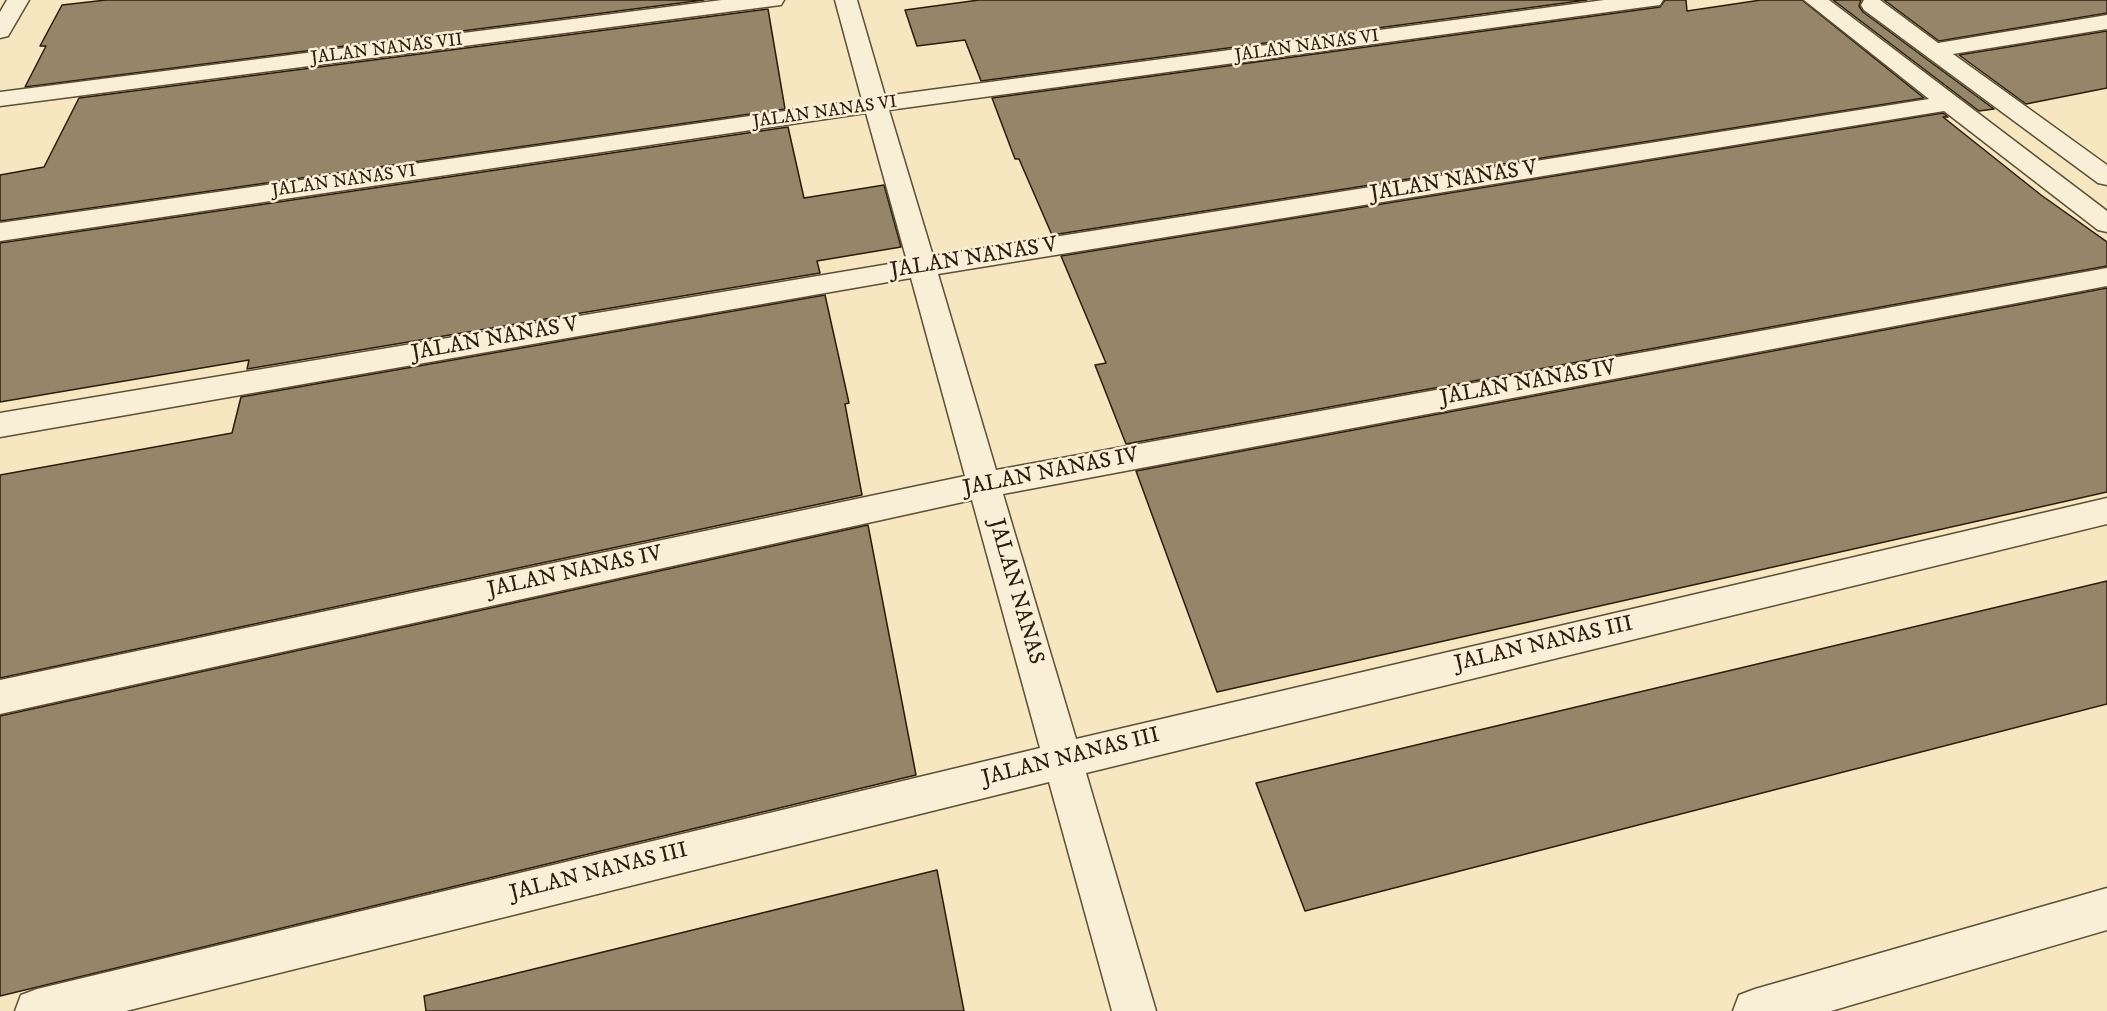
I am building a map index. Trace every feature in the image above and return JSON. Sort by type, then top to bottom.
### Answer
[{"type":"street","points":[[0,31],[18,0]]},
{"type":"street","name":"JALAN NANAS VII","points":[[0,99],[773,0]]},
{"type":"street","name":"JALAN NANAS","points":[[846,0],[1134,1011]]},
{"type":"street","name":"JALAN NANAS VI","points":[[0,232],[875,105],[1652,0]]},
{"type":"street","points":[[1815,0],[2107,224]]},
{"type":"street","points":[[1872,5],[1934,50],[2096,159],[2107,177]]},
{"type":"street","points":[[1934,50],[2107,22]]},
{"type":"street","name":"JALAN NANAS V","points":[[0,425],[923,267],[1950,103]]},
{"type":"street","name":"JALAN NANAS IV","points":[[0,697],[983,485],[2107,277]]},
{"type":"street","name":"JALAN NANAS III","points":[[37,1011],[1064,760],[2107,511]]},
{"type":"street","points":[[1755,1011],[2107,909]]},
{"type":"building","points":[[106,0],[704,0],[25,87],[46,46],[40,46],[62,5]]},
{"type":"building","points":[[979,0],[1587,0],[981,81],[965,40],[917,46],[905,10]]},
{"type":"building","points":[[1665,0],[1686,0],[1687,11],[1761,0],[1802,0],[1924,98],[1052,235],[1019,159],[1015,159],[992,98],[1660,7]]},
{"type":"building","points":[[1833,0],[1861,0],[1859,6],[1863,12],[1994,109],[1979,111]]},
{"type":"building","points":[[1884,0],[2107,0],[2107,13],[1939,41]]},
{"type":"building","points":[[768,9],[785,109],[0,221],[0,175],[44,167],[79,98]]},
{"type":"building","points":[[2107,31],[2107,88],[2026,104],[1959,55]]},
{"type":"building","points":[[1943,113],[1948,117],[1943,117],[2041,195],[2107,242],[2107,266],[1126,444],[1095,365],[1106,363],[1061,256]]},
{"type":"building","points":[[788,127],[804,198],[884,185],[901,247],[817,261],[820,273],[247,369],[249,360],[0,402],[0,243]]},
{"type":"building","points":[[2107,288],[2107,492],[1217,692],[1136,471]]},
{"type":"building","points":[[825,295],[849,403],[845,404],[862,495],[0,678],[0,475],[232,433],[241,397]]},
{"type":"building","points":[[868,525],[916,775],[0,996],[0,716]]},
{"type":"building","points":[[2107,581],[2107,704],[1305,911],[1256,783]]},
{"type":"building","points":[[937,870],[964,1011],[426,1011],[424,996]]}]
